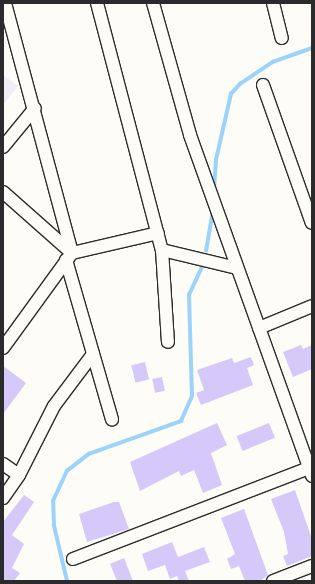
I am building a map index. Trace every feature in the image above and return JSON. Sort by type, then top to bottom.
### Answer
[{"type":"street","points":[[5,3],[35,108],[93,354],[112,419]]},
{"type":"street","points":[[97,3],[162,250],[168,342]]},
{"type":"street","points":[[73,559],[311,471],[190,135],[153,3]]},
{"type":"street","points":[[273,3],[282,38]]},
{"type":"street","points":[[263,85],[312,223]]},
{"type":"street","points":[[3,147],[35,108]]},
{"type":"street","points":[[3,192],[69,256]]},
{"type":"street","points":[[3,348],[69,256],[158,233]]},
{"type":"street","points":[[162,250],[238,268]]},
{"type":"street","points":[[259,328],[312,306]]},
{"type":"street","points":[[3,498],[19,474],[46,420],[93,354]]},
{"type":"street","points":[[3,464],[19,474]]},
{"type":"street","points":[[273,581],[312,566]]},
{"type":"shaded area","points":[[3,75],[18,86],[3,105]]},
{"type":"building","points":[[301,345],[303,349],[312,345],[312,369],[293,377],[283,352]]},
{"type":"building","points":[[251,357],[254,365],[247,368],[253,385],[201,405],[196,393],[204,390],[197,370],[232,358],[234,363]]},
{"type":"building","points":[[145,362],[149,380],[135,383],[131,365]]},
{"type":"building","points":[[3,366],[26,383],[3,414]]},
{"type":"building","points":[[162,377],[165,391],[155,393],[152,379]]},
{"type":"building","points":[[217,423],[227,445],[211,453],[222,485],[203,493],[194,470],[181,476],[179,471],[140,491],[130,462]]},
{"type":"building","points":[[269,423],[275,438],[243,451],[237,436]]},
{"type":"building","points":[[295,490],[312,539],[312,556],[287,566],[283,556],[288,554],[284,532],[271,499]]},
{"type":"building","points":[[24,495],[34,502],[12,535],[24,544],[12,568],[20,573],[14,581],[3,581],[3,522]]},
{"type":"building","points":[[114,502],[119,502],[129,529],[87,542],[79,514]]},
{"type":"building","points":[[244,509],[268,575],[260,581],[245,581],[239,566],[231,569],[227,559],[235,554],[221,518]]},
{"type":"building","points":[[172,542],[178,557],[204,547],[210,562],[185,571],[189,581],[179,581],[177,576],[170,579],[165,565],[148,571],[142,554]]},
{"type":"building","points":[[124,558],[133,581],[117,581],[110,564]]},
{"type":"waterway","points":[[214,189],[216,160],[231,94],[240,84],[273,62],[312,48]]},
{"type":"waterway","points":[[206,251],[213,211]]},
{"type":"waterway","points":[[67,581],[54,526],[53,501],[67,471],[89,454],[181,421],[192,396],[189,295],[203,265]]}]
